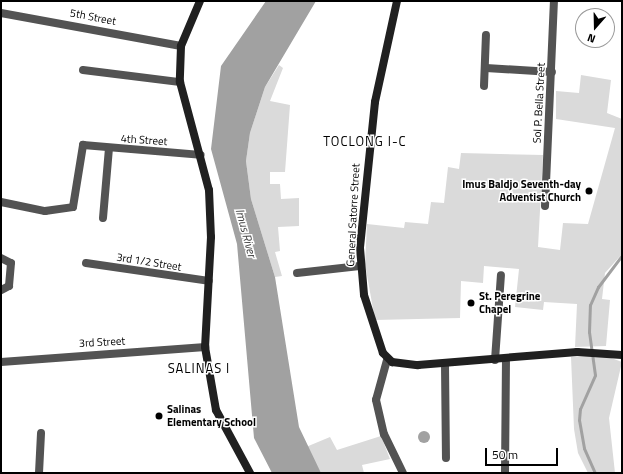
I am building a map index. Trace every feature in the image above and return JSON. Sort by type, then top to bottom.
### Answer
[{"type":"street","points":[[200,1],[181,46],[180,82],[201,154],[209,190],[209,281],[205,347],[216,410],[250,473]]},
{"type":"street","name":"General Satorre Street","points":[[387,360],[368,308],[360,266],[375,102],[397,1]]},
{"type":"street","name":"Sol P. Bella Street","points":[[545,206],[554,1]]},
{"type":"street","name":"5th Street","points":[[1,13],[181,46]]},
{"type":"street","points":[[484,86],[486,68],[486,35]]},
{"type":"street","points":[[486,68],[552,72]]},
{"type":"street","points":[[83,70],[180,82]]},
{"type":"street","name":"4th Street","points":[[1,202],[44,211],[73,207],[81,148],[85,145],[201,154]]},
{"type":"street","points":[[103,218],[110,148]]},
{"type":"street","points":[[1,258],[12,263],[9,286],[1,290]]},
{"type":"street","name":"3rd 1/2 Street","points":[[86,263],[209,281]]},
{"type":"street","points":[[297,273],[360,266]]},
{"type":"street","points":[[495,360],[501,275]]},
{"type":"street","name":"3rd Street","points":[[1,362],[205,347]]},
{"type":"street","points":[[403,473],[384,434],[376,400],[387,360],[406,365],[445,365],[577,352],[603,351],[622,355]]},
{"type":"street","points":[[505,473],[506,359]]},
{"type":"street","points":[[445,365],[446,458]]},
{"type":"street","points":[[39,473],[41,433]]},
{"type":"shaded area","points":[[279,65],[283,68],[270,101],[290,105],[285,172],[270,172],[270,184],[280,184],[281,199],[299,198],[299,226],[278,227],[280,251],[275,252],[282,276],[275,277],[251,199],[246,161],[250,133],[265,87]]},
{"type":"shaded area","points":[[581,75],[611,80],[607,113],[622,119],[622,254],[605,273],[602,299],[610,300],[606,346],[575,347],[577,304],[544,302],[543,310],[515,307],[519,269],[484,266],[483,283],[461,281],[460,318],[375,320],[365,264],[367,224],[404,228],[405,222],[428,224],[431,202],[444,203],[448,167],[459,169],[461,153],[543,155],[538,247],[560,250],[563,223],[588,224],[615,128],[556,119],[556,91],[579,93]]},
{"type":"shaded area","points":[[603,355],[622,362],[609,418],[615,473],[588,473],[578,453],[574,429],[571,357]]},
{"type":"shaded area","points":[[381,436],[390,459],[362,465],[364,473],[321,473],[306,447],[330,437],[337,450]]},
{"type":"water","name":"Imus River","points":[[266,1],[316,1],[265,87],[250,133],[246,161],[251,199],[275,277],[299,427],[321,473],[272,473],[254,438],[237,244],[211,149],[221,66]]},
{"type":"water","points":[[422,431],[426,431],[430,437],[426,443],[422,443],[418,439],[418,435]]},
{"type":"waterway","points":[[595,473],[584,448],[579,420],[580,409],[595,375],[589,332],[590,305],[598,287],[622,255]]},
{"type":"place","name":"Imus Baldjo Seventh-day Adventist Church","points":[[589,191]]},
{"type":"place","name":"St. Peregrine Chapel","points":[[471,303]]},
{"type":"place","name":"Salinas Elementary School","points":[[159,416]]},
{"type":"district","name":"TOCLONG I-C","points":[[365,141]]},
{"type":"district","name":"SALINAS I","points":[[199,368]]}]
